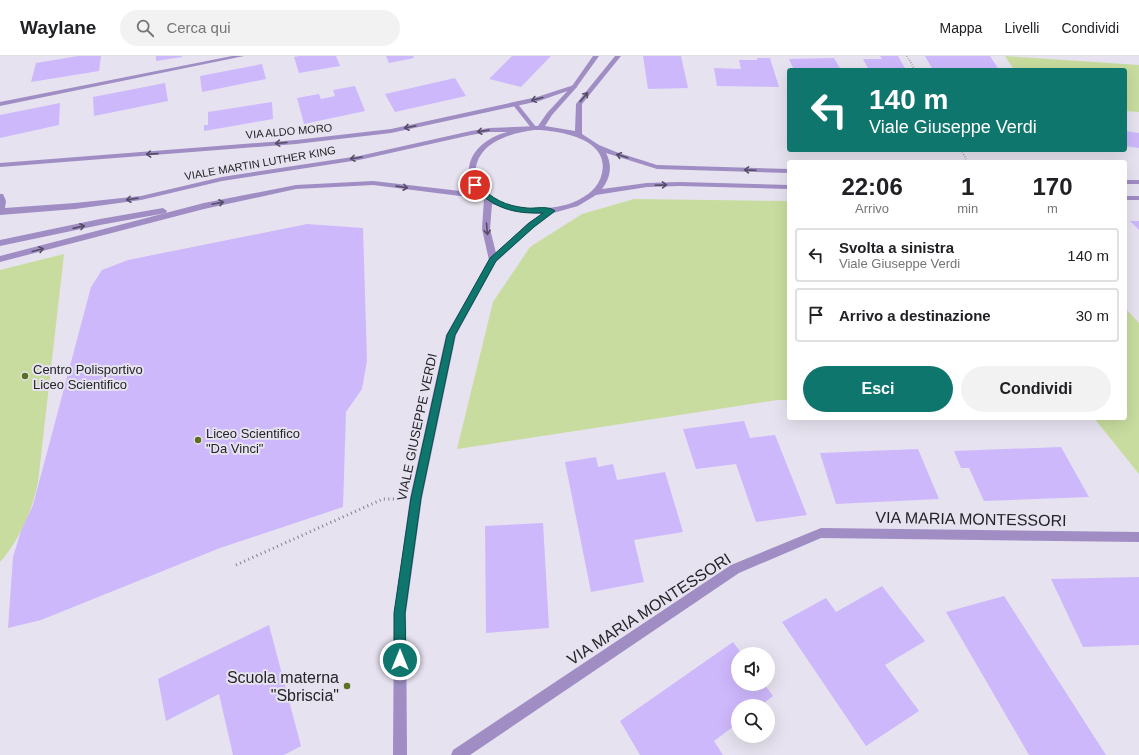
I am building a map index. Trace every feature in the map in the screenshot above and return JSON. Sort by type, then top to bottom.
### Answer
[{"type":"street","points":[[0,104],[241,56]]},
{"type":"street","points":[[515,104],[537,128],[574,87],[596,56]]},
{"type":"street","points":[[578,134],[579,104],[618,56]]},
{"type":"street","name":"VIA ALDO MORO","points":[[0,165],[296,142],[391,132],[539,99],[574,87]]},
{"type":"street","name":"VIALE GIUSEPPE VERDI","points":[[537,128],[553,128],[578,134],[597,146],[605,157],[608,169],[604,182],[594,193],[583,201],[551,211],[528,211],[506,207],[487,198],[475,185],[471,171],[475,157],[486,144],[502,135],[522,129],[537,128]]},
{"type":"street","name":"VIALE MARTIN LUTHER KING","points":[[0,196],[2,201],[0,211],[75,206],[141,198],[222,179],[359,158],[471,133],[489,130],[522,129]]},
{"type":"street","points":[[597,146],[613,154],[657,167],[787,171]]},
{"type":"street","points":[[1127,182],[1139,182]]},
{"type":"street","points":[[0,259],[204,206],[296,187],[373,183],[487,198],[486,229],[493,260]]},
{"type":"street","points":[[594,193],[647,185],[680,184],[787,187]]},
{"type":"street","points":[[1127,198],[1139,198]]},
{"type":"street","points":[[0,243],[100,222],[204,206]]},
{"type":"street","name":"VIALE GIUSEPPE VERDI","points":[[400,755],[400,613],[416,498],[451,335],[493,260],[531,225],[551,211]]},
{"type":"street","name":"VIA MARIA MONTESSORI","points":[[458,755],[735,569],[822,533],[1139,538]]},
{"type":"path","points":[[907,56],[914,68]]},
{"type":"path","points":[[236,565],[383,499],[416,498]]},
{"type":"green space","points":[[1005,56],[1139,65],[1139,112],[1127,111],[1127,68],[1013,68]]},
{"type":"green space","points":[[634,199],[787,201],[787,400],[777,400],[457,449],[493,302],[530,247],[582,214]]},
{"type":"green space","name":"Centro Polisportivo Liceo Scientifico","points":[[64,254],[38,482],[29,514],[14,544],[0,562],[0,270]]},
{"type":"green space","points":[[1127,310],[1139,323],[1139,474],[1096,420],[1127,420]]},
{"type":"building","points":[[78,56],[101,56],[99,71],[31,82],[36,63]]},
{"type":"building","points":[[156,56],[182,56],[182,57],[156,61]]},
{"type":"building","points":[[336,56],[340,66],[299,73],[294,57]]},
{"type":"building","points":[[386,56],[413,56],[414,58],[389,63]]},
{"type":"building","points":[[512,56],[551,56],[521,87],[489,79]]},
{"type":"building","points":[[643,56],[681,56],[688,88],[648,89]]},
{"type":"building","points":[[880,56],[898,56],[905,68],[868,68],[863,59],[882,59]]},
{"type":"building","points":[[925,56],[990,56],[998,68],[932,68]]},
{"type":"building","points":[[757,58],[770,58],[779,87],[717,86],[714,68],[741,69],[739,60],[757,60]]},
{"type":"building","points":[[834,58],[840,68],[793,68],[789,59]]},
{"type":"building","points":[[262,64],[266,79],[202,92],[200,76]]},
{"type":"building","points":[[455,78],[466,96],[395,112],[385,94]]},
{"type":"building","points":[[165,83],[168,101],[94,116],[93,97]]},
{"type":"building","points":[[355,86],[365,111],[304,124],[297,98],[319,94],[321,99],[335,96],[333,90]]},
{"type":"building","points":[[272,102],[273,119],[204,131],[204,125],[208,125],[208,112]]},
{"type":"building","points":[[60,103],[59,125],[0,138],[0,115]]},
{"type":"building","points":[[1127,131],[1139,133],[1139,148],[1127,146]]},
{"type":"building","points":[[1130,221],[1139,221],[1139,230]]},
{"type":"building","name":"Liceo Scientifico \"Da Vinci\"","points":[[307,224],[363,228],[367,361],[362,389],[346,412],[343,507],[220,548],[41,620],[8,628],[13,557],[21,531],[33,505],[91,287],[102,270],[128,260]]},
{"type":"building","points":[[744,421],[750,438],[775,435],[807,515],[756,522],[736,464],[696,469],[683,429]]},
{"type":"building","points":[[1061,447],[1089,497],[984,501],[969,468],[961,468],[954,451]]},
{"type":"building","points":[[918,449],[939,499],[836,504],[820,453]]},
{"type":"building","points":[[596,457],[598,467],[613,464],[617,480],[665,472],[683,532],[634,540],[644,582],[591,592],[565,462]]},
{"type":"building","points":[[543,523],[549,628],[486,633],[485,526]]},
{"type":"building","points":[[1139,577],[1139,645],[1083,647],[1051,579]]},
{"type":"building","points":[[882,586],[925,641],[885,665],[919,711],[866,746],[782,622],[826,598],[836,612]]},
{"type":"building","points":[[1004,596],[1106,755],[1029,755],[946,612]]},
{"type":"building","points":[[269,625],[301,746],[284,755],[233,755],[219,694],[166,721],[158,679]]},
{"type":"building","points":[[733,642],[737,647],[731,647],[731,691],[769,691],[773,696],[769,699],[731,699],[731,728],[714,741],[723,755],[640,755],[620,721]]},
{"type":"place","name":"Centro Polisportivo Liceo Scientifico","points":[[25,376]]},
{"type":"place","name":"Liceo Scientifico \"Da Vinci\"","points":[[198,440]]},
{"type":"place","name":"Scuola materna \"Sbriscia\"","points":[[347,686]]},
{"type":"route","points":[[400,660],[400,613],[416,498],[451,335],[493,260],[531,225],[551,211],[528,211],[506,207],[486,197],[475,185]]}]
